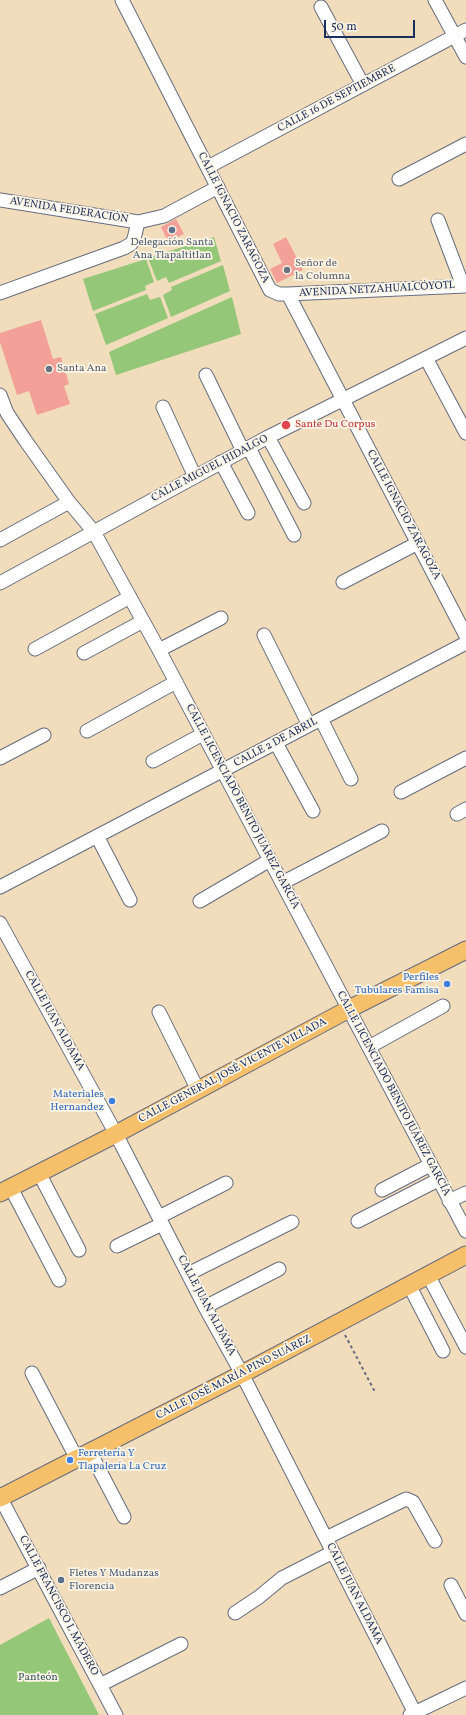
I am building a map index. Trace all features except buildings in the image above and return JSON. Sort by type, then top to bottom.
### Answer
[{"type":"main road","name":"CALLE GENERAL JOSÉ VICENTE VILLADA","points":[[6,1190],[116,1134],[349,1009],[466,950]]},
{"type":"main road","name":"CALLE JOSÉ MARÍA PINO SUÁREZ","points":[[0,1498],[242,1374],[466,1255]]},
{"type":"street","name":"CALLE IGNACIO ZARAGOZA","points":[[122,0],[266,284],[270,290],[274,292],[288,294],[466,636]]},
{"type":"street","points":[[435,0],[460,33],[466,58]]},
{"type":"street","points":[[321,7],[363,85]]},
{"type":"street","name":"CALLE 16 DE SEPTIEMBRE","points":[[208,167],[460,33]]},
{"type":"street","points":[[400,179],[466,144]]},
{"type":"street","points":[[0,292],[124,248],[131,244],[134,239],[138,222],[164,216],[218,188]]},
{"type":"street","name":"AVENIDA FEDERACIÓN","points":[[0,200],[138,222]]},
{"type":"street","points":[[438,220],[464,286]]},
{"type":"street","name":"AVENIDA NETZAHUALCÓYOTL","points":[[288,294],[464,286]]},
{"type":"street","name":"CALLE MIGUEL HIDALGO","points":[[0,583],[268,437],[466,338]]},
{"type":"street","points":[[426,358],[466,433]]},
{"type":"street","points":[[206,375],[294,535]]},
{"type":"street","name":"CALLE LICENCIADO BENITO JUÁREZ GARCÍA","points":[[0,395],[8,413],[68,502],[94,532],[159,650],[466,1231]]},
{"type":"street","points":[[163,407],[195,476]]},
{"type":"street","points":[[268,437],[304,503]]},
{"type":"street","points":[[221,462],[248,513]]},
{"type":"street","points":[[0,540],[68,502]]},
{"type":"street","points":[[343,582],[418,543]]},
{"type":"street","points":[[35,649],[130,597]]},
{"type":"street","points":[[159,650],[220,618]]},
{"type":"street","points":[[84,653],[143,621]]},
{"type":"street","points":[[264,634],[309,725]]},
{"type":"street","name":"CALLE 2 DE ABRIL","points":[[0,886],[466,643]]},
{"type":"street","points":[[87,731],[176,682]]},
{"type":"street","points":[[321,719],[351,779]]},
{"type":"street","points":[[153,761],[203,734]]},
{"type":"street","points":[[0,758],[44,735]]},
{"type":"street","points":[[276,743],[313,811]]},
{"type":"street","points":[[401,792],[466,758]]},
{"type":"street","points":[[282,883],[382,831]]},
{"type":"street","points":[[97,836],[130,900]]},
{"type":"street","points":[[200,901],[270,860]]},
{"type":"street","name":"CALLE JUAN ALDAMA","points":[[0,923],[116,1134],[205,1307],[242,1374],[414,1714]]},
{"type":"street","points":[[369,1047],[443,1006]]},
{"type":"street","points":[[159,1012],[198,1090]]},
{"type":"street","points":[[382,1190],[430,1165]]},
{"type":"street","points":[[39,1173],[79,1250]]},
{"type":"street","points":[[358,1221],[438,1180]]},
{"type":"street","points":[[117,1246],[226,1183]]},
{"type":"street","points":[[6,1190],[59,1280]]},
{"type":"street","points":[[449,1201],[466,1193]]},
{"type":"street","points":[[188,1274],[292,1222]]},
{"type":"street","points":[[205,1307],[279,1269]]},
{"type":"street","points":[[428,1275],[466,1347]]},
{"type":"street","points":[[409,1285],[443,1351]]},
{"type":"street","points":[[32,1372],[124,1517]]},
{"type":"street","name":"CALLE FRANCISCO I. MADERO","points":[[0,1498],[39,1568],[116,1715]]},
{"type":"street","points":[[326,1538],[406,1498],[413,1502],[435,1541]]},
{"type":"street","points":[[235,1613],[259,1597],[282,1578],[333,1552]]},
{"type":"street","points":[[0,1588],[39,1568]]},
{"type":"street","points":[[451,1585],[466,1614]]},
{"type":"street","points":[[100,1685],[181,1644]]},
{"type":"street","points":[[414,1714],[466,1688]]},
{"type":"path","points":[[338,1323],[375,1392]]},
{"type":"green space","points":[[214,237],[221,261],[169,283],[166,277],[157,281],[148,258]]},
{"type":"green space","points":[[146,259],[154,282],[145,286],[146,290],[93,311],[83,279]]},
{"type":"green space","points":[[223,265],[230,291],[171,317],[163,295],[172,290],[171,287]]},
{"type":"green space","points":[[147,294],[150,300],[160,297],[168,318],[106,345],[95,314]]},
{"type":"green space","points":[[232,297],[241,334],[116,375],[109,352]]},
{"type":"green space","name":"Panteón","points":[[49,1618],[99,1715],[0,1715],[0,1645]]},
{"type":"place","name":"Delegación Santa Ana Tlapaltitlan","points":[[172,230]]},
{"type":"place","name":"Señor de la Columna","points":[[287,270]]},
{"type":"place","name":"Santa Ana","points":[[49,369]]},
{"type":"place","name":"Sante Du Corpus","points":[[286,425]]},
{"type":"place","name":"Perfiles Tubulares Famisa","points":[[447,984]]},
{"type":"place","name":"Materiales Hernandez","points":[[112,1101]]},
{"type":"place","name":"Ferretería Y Tlapalería La Cruz","points":[[70,1460]]},
{"type":"place","name":"Fletes Y Mudanzas Florencia","points":[[61,1580]]}]
